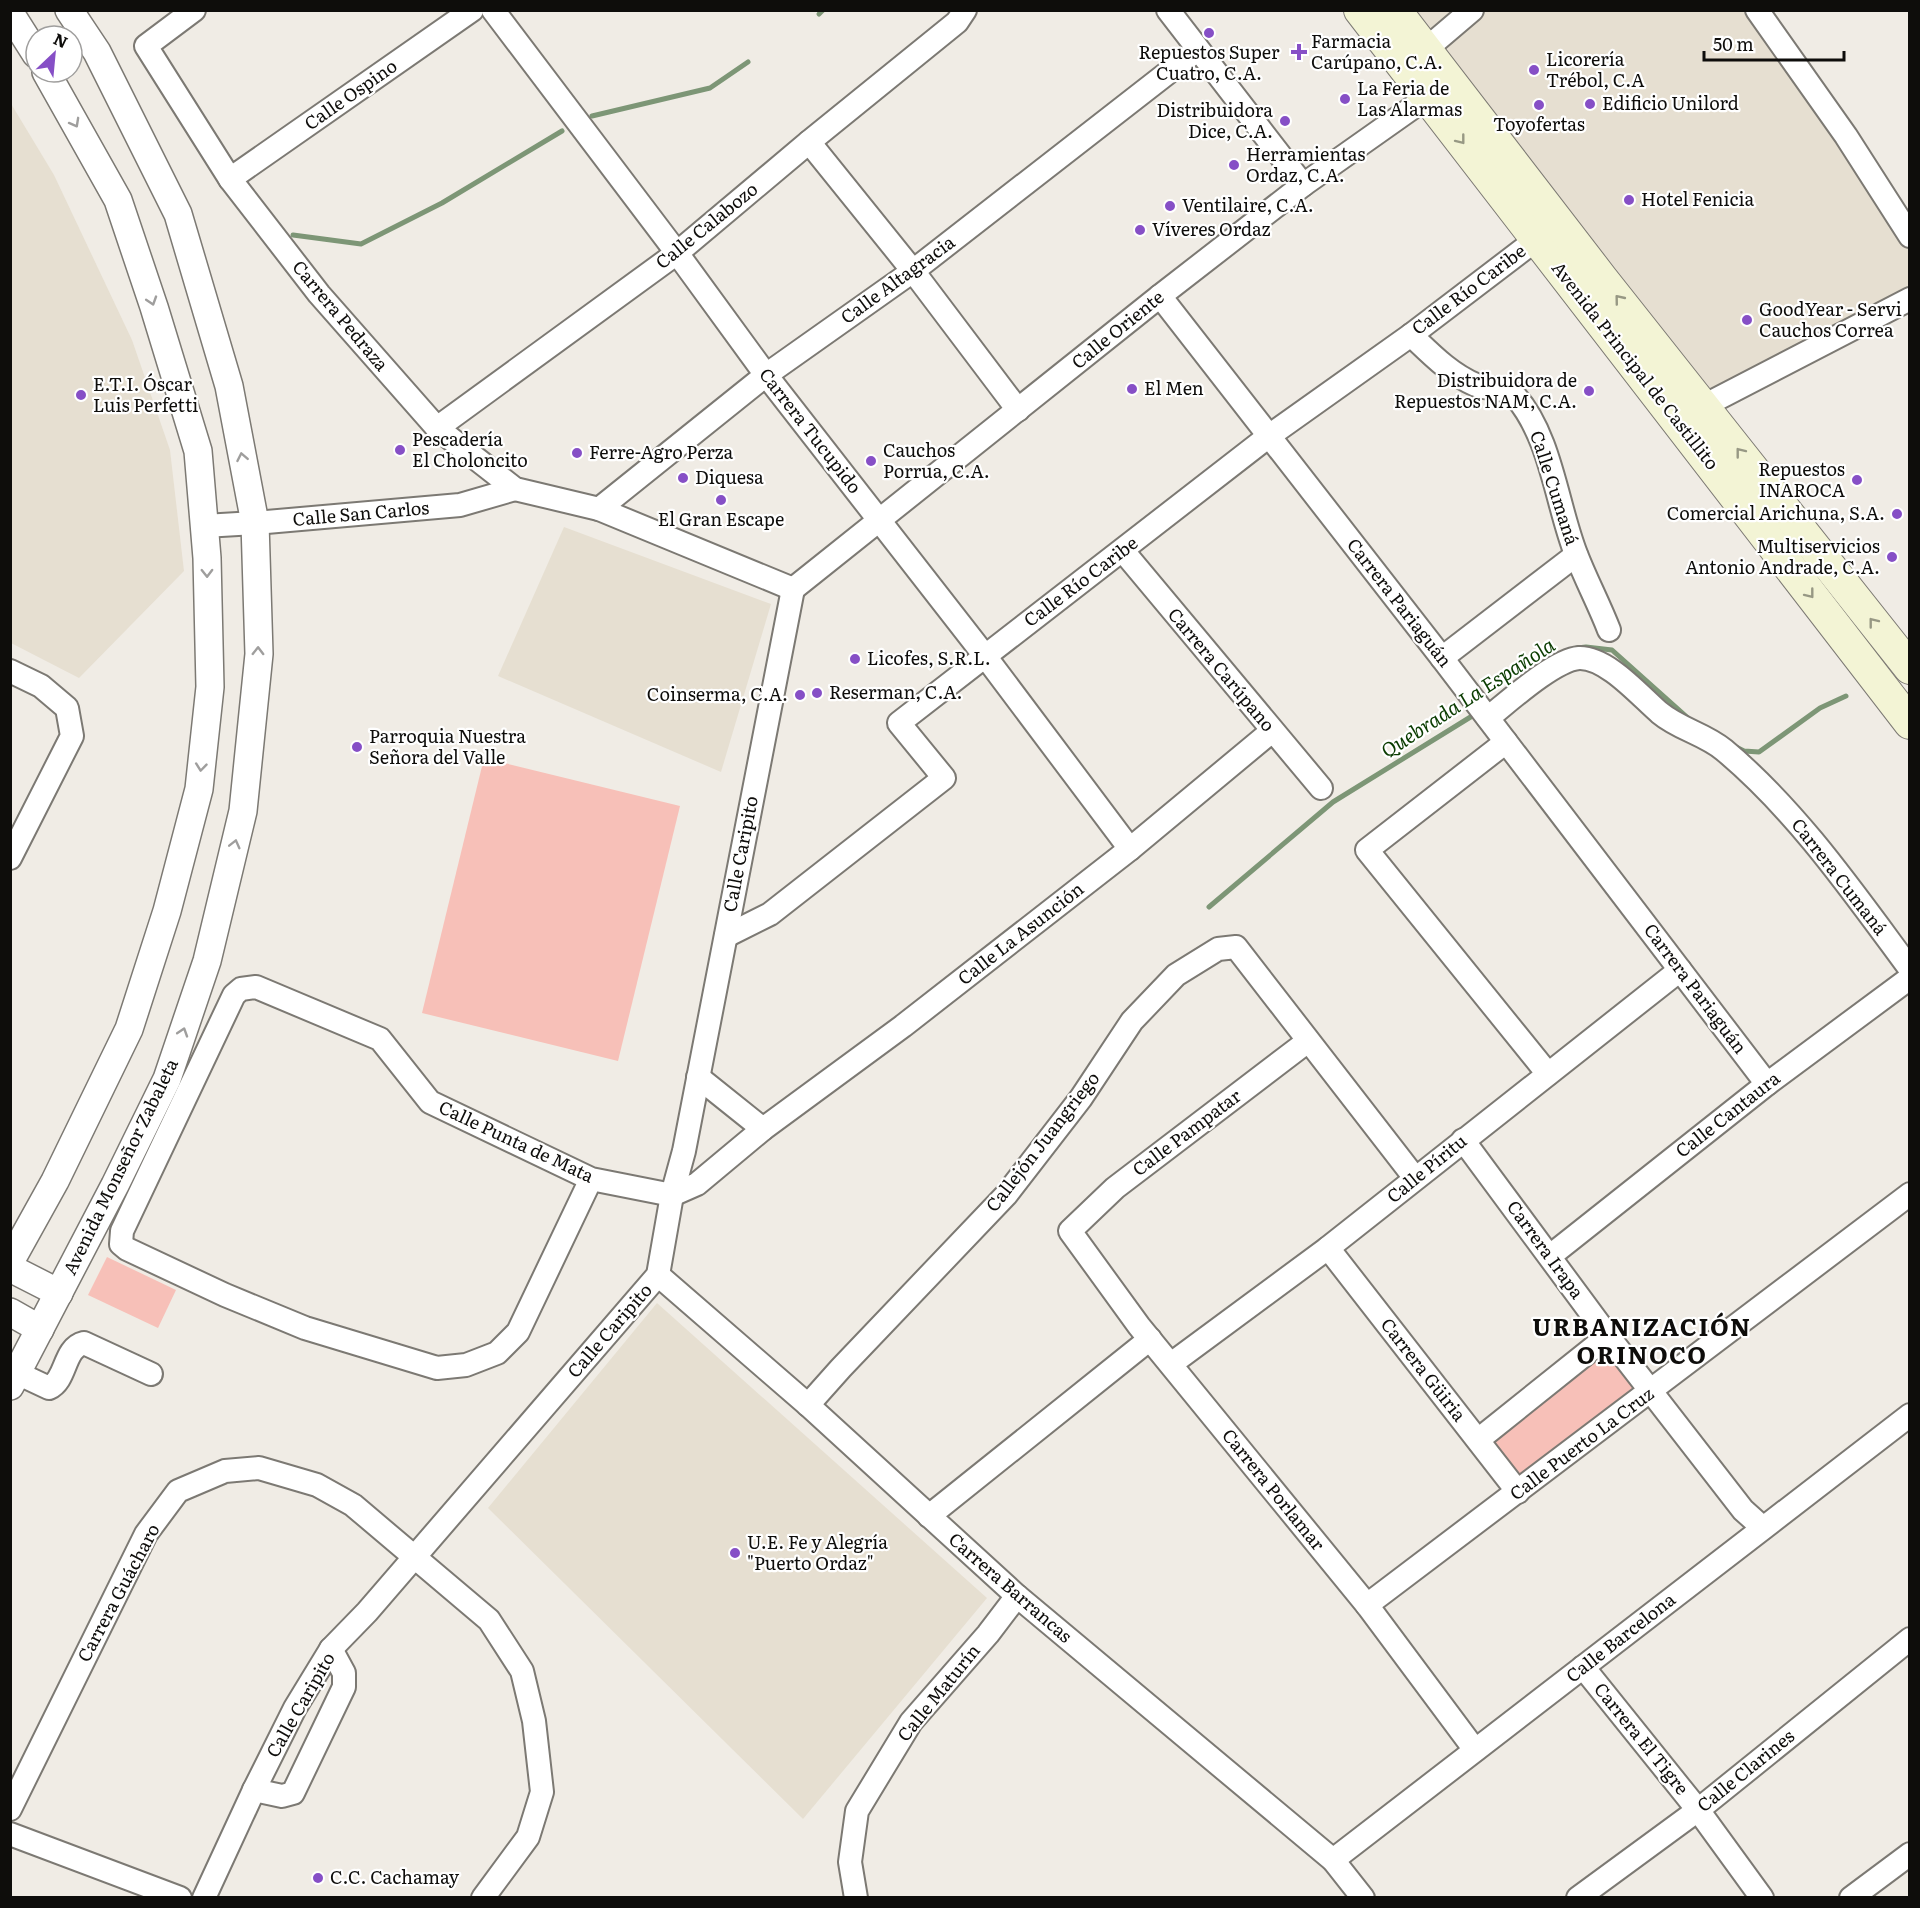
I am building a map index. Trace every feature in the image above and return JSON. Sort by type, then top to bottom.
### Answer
[{"type":"main road","name":"Avenida Principal de Castillito","points":[[1360,10],[1439,90],[1595,270],[1910,668]]},
{"type":"main road","name":"Avenida Principal de Castillito","points":[[1395,10],[1425,50],[1439,90],[1537,239],[1910,723]]},
{"type":"street","name":"Avenida Monseñor Zabaleta","points":[[14,1380],[116,1185],[167,1079],[207,961],[243,811],[259,654],[255,524],[229,386],[178,214],[97,52],[69,10]]},
{"type":"street","name":"Carrera Pedraza","points":[[194,10],[146,46],[230,179],[319,294],[437,428],[515,489],[599,509]]},
{"type":"street","name":"Calle Ospino","points":[[230,179],[472,10]]},
{"type":"street","name":"Carrera Tucupido","points":[[493,10],[677,253],[766,375],[880,519],[1130,849]]},
{"type":"street","name":"Calle Calabozo","points":[[437,428],[677,253],[957,22],[965,10]]},
{"type":"street","points":[[1168,10],[1303,185]]},
{"type":"street","points":[[1425,50],[1472,10]]},
{"type":"street","points":[[1761,12],[1846,136],[1910,236]]},
{"type":"street","points":[[10,13],[24,35]]},
{"type":"street","name":"Calle Altagracia","points":[[599,509],[766,375],[913,271],[1197,50]]},
{"type":"street","points":[[10,1262],[55,1181],[129,1029],[173,889],[199,789],[210,687],[207,558],[198,451],[154,307],[118,200],[53,84]]},
{"type":"street","name":"Calle Oriente","points":[[793,589],[1303,185],[1439,90]]},
{"type":"street","points":[[809,142],[913,271],[1018,410]]},
{"type":"street","name":"Calle Río Caribe","points":[[726,936],[770,914],[944,777],[899,723],[1269,436],[1411,335],[1537,239]]},
{"type":"street","name":"Carrera Pariaguán","points":[[1160,296],[1483,711],[1767,1084]]},
{"type":"street","points":[[1676,420],[1910,299]]},
{"type":"street","name":"Calle Cumaná","points":[[1411,335],[1440,363],[1477,385],[1513,394],[1531,417],[1551,471],[1576,555],[1609,630]]},
{"type":"street","name":"Calle San Carlos","points":[[204,526],[255,524],[460,505],[515,489]]},
{"type":"street","points":[[599,509],[793,589]]},
{"type":"street","name":"Carrera Carúpano","points":[[1123,551],[1321,788]]},
{"type":"street","points":[[1442,658],[1576,555]]},
{"type":"street","name":"Calle Caripito","points":[[204,1898],[295,1708],[331,1649],[367,1612],[658,1275],[672,1195],[684,1151],[699,1077],[793,589]]},
{"type":"street","name":"Carrera Cumaná","points":[[1483,711],[1557,665],[1579,658],[1600,664],[1663,716],[1721,747],[1766,788],[1846,883],[1910,969]]},
{"type":"street","points":[[10,671],[41,686],[67,708],[72,736],[10,858]]},
{"type":"street","name":"Calle La Asunción","points":[[672,1195],[697,1185],[763,1129],[903,1026],[1130,849],[1272,731]]},
{"type":"street","points":[[1506,741],[1367,850],[1548,1074]]},
{"type":"street","name":"Callejón Juangriego","points":[[808,1405],[1006,1195],[1081,1098],[1132,1021],[1176,975],[1218,949],[1236,947],[1308,1041]]},
{"type":"street","name":"Calle Píritu","points":[[1171,1364],[1328,1248],[1680,970]]},
{"type":"street","name":"Calle Cantaura","points":[[1550,1256],[1767,1084],[1910,978]]},
{"type":"street","name":"Calle Punta de Mata","points":[[591,1179],[518,1332],[497,1353],[466,1365],[436,1368],[305,1328],[225,1295],[127,1249],[121,1244],[122,1231],[234,995],[241,989],[256,987],[380,1039],[430,1102],[591,1179],[672,1195]]},
{"type":"street","points":[[1308,1041],[1415,1178]]},
{"type":"street","name":"Calle Pampatar","points":[[1070,1231],[1115,1188],[1308,1041]]},
{"type":"street","points":[[699,1077],[763,1129]]},
{"type":"street","name":"Carrera Irapa","points":[[1463,1140],[1608,1336],[1743,1510],[1763,1528]]},
{"type":"street","name":"Calle Puerto La Cruz","points":[[1367,1605],[1910,1194]]},
{"type":"street","name":"Carrera Porlamar","points":[[1070,1231],[1150,1338],[1367,1605],[1475,1750]]},
{"type":"street","name":"Carrera Güiria","points":[[1328,1248],[1518,1492]]},
{"type":"street","points":[[10,1268],[59,1293]]},
{"type":"street","name":"Carrera Barrancas","points":[[658,1275],[808,1405],[1017,1596],[1333,1860],[1363,1898]]},
{"type":"street","points":[[10,1312],[40,1329]]},
{"type":"street","points":[[1478,1440],[1608,1336]]},
{"type":"street","points":[[929,1516],[1150,1338]]},
{"type":"street","points":[[14,1380],[49,1388],[56,1382],[73,1349],[84,1343],[152,1374]]},
{"type":"street","name":"Calle Barcelona","points":[[1333,1860],[1910,1415]]},
{"type":"street","name":"Carrera Guácharo","points":[[10,1809],[146,1534],[178,1491],[225,1471],[259,1468],[317,1485],[353,1505],[489,1620],[522,1671],[534,1721],[542,1792],[528,1837],[483,1898]]},
{"type":"street","name":"Calle Maturín","points":[[856,1898],[850,1862],[857,1811],[911,1722],[1017,1596]]},
{"type":"street","name":"Calle Clarines","points":[[1578,1898],[1698,1810],[1910,1639]]},
{"type":"street","points":[[254,1790],[282,1796],[293,1793],[344,1687],[344,1673],[331,1649]]},
{"type":"street","name":"Carrera El Tigre","points":[[1583,1667],[1698,1810],[1762,1898]]},
{"type":"street","points":[[10,1834],[180,1898]]},
{"type":"street","points":[[1851,1898],[1910,1854]]},
{"type":"shaded area","points":[[1391,11],[1758,11],[1909,226],[1909,304],[1709,416]]},
{"type":"shaded area","name":"E.T.I. Óscar Luis Perfetti","points":[[10,102],[54,175],[132,340],[170,450],[184,571],[79,678],[11,643]]},
{"type":"shaded area","points":[[564,527],[771,604],[721,772],[498,676]]},
{"type":"shaded area","points":[[484,758],[680,806],[618,1061],[422,1013]]},
{"type":"shaded area","points":[[107,1257],[176,1290],[158,1328],[88,1295]]},
{"type":"shaded area","name":"U.E. Fe y Alegría \"Puerto Ordaz\"","points":[[657,1303],[987,1598],[803,1819],[488,1508]]},
{"type":"shaded area","points":[[1605,1345],[1642,1391],[1520,1483],[1486,1443]]},
{"type":"waterway","points":[[819,14],[823,10]]},
{"type":"waterway","points":[[592,116],[710,88],[748,62]]},
{"type":"waterway","points":[[293,235],[361,244],[442,203],[562,131]]},
{"type":"waterway","name":"Quebrada La Española","points":[[1577,648],[1612,650],[1688,718]]},
{"type":"waterway","name":"Quebrada La Española","points":[[1734,746],[1744,751],[1759,752],[1820,708],[1846,696]]},
{"type":"waterway","name":"Quebrada La Española","points":[[1209,907],[1333,802],[1477,713]]},
{"type":"place","name":"Repuestos Super Cuatro, C.A.","points":[[1209,33]]},
{"type":"place","name":"Farmacia Carúpano, C.A.","points":[[1299,52]]},
{"type":"place","name":"Licorería Trébol, C.A","points":[[1534,70]]},
{"type":"place","name":"La Feria de Las Alarmas","points":[[1345,99]]},
{"type":"place","name":"Edificio Unilord","points":[[1590,104]]},
{"type":"place","name":"Toyofertas","points":[[1539,105]]},
{"type":"place","name":"Distribuidora Dice, C.A.","points":[[1285,121]]},
{"type":"place","name":"Herramientas Ordaz, C.A.","points":[[1234,165]]},
{"type":"place","name":"Hotel Fenicia","points":[[1629,200]]},
{"type":"place","name":"Ventilaire, C.A.","points":[[1170,206]]},
{"type":"place","name":"Víveres Ordaz","points":[[1140,230]]},
{"type":"place","name":"GoodYear - Servi Cauchos Correa","points":[[1747,320]]},
{"type":"place","name":"El Men","points":[[1132,389]]},
{"type":"place","name":"Distribuidora de Repuestos NAM, C.A.","points":[[1589,391]]},
{"type":"place","name":"E.T.I. Óscar Luis Perfetti","points":[[81,395]]},
{"type":"place","name":"Pescadería El Choloncito","points":[[400,450]]},
{"type":"place","name":"Ferre-Agro Perza","points":[[577,453]]},
{"type":"place","name":"Cauchos Porrua, C.A.","points":[[871,461]]},
{"type":"place","name":"Diquesa","points":[[683,478]]},
{"type":"place","name":"Repuestos INAROCA","points":[[1857,480]]},
{"type":"place","name":"El Gran Escape","points":[[721,500]]},
{"type":"place","name":"Comercial Arichuna, S.A.","points":[[1897,514]]},
{"type":"place","name":"Multiservicios Antonio Andrade, C.A.","points":[[1892,557]]},
{"type":"place","name":"Licofes, S.R.L.","points":[[855,659]]},
{"type":"place","name":"Reserman, C.A.","points":[[817,693]]},
{"type":"place","name":"Coinserma, C.A.","points":[[800,695]]},
{"type":"place","name":"Parroquia Nuestra Señora del Valle","points":[[357,747]]},
{"type":"place","name":"U.E. Fe y Alegría \"Puerto Ordaz\"","points":[[735,1553]]},
{"type":"place","name":"C.C. Cachamay","points":[[318,1878]]},
{"type":"district","name":"URBANIZACIÓN ORINOCO","points":[[1642,1342]]}]
